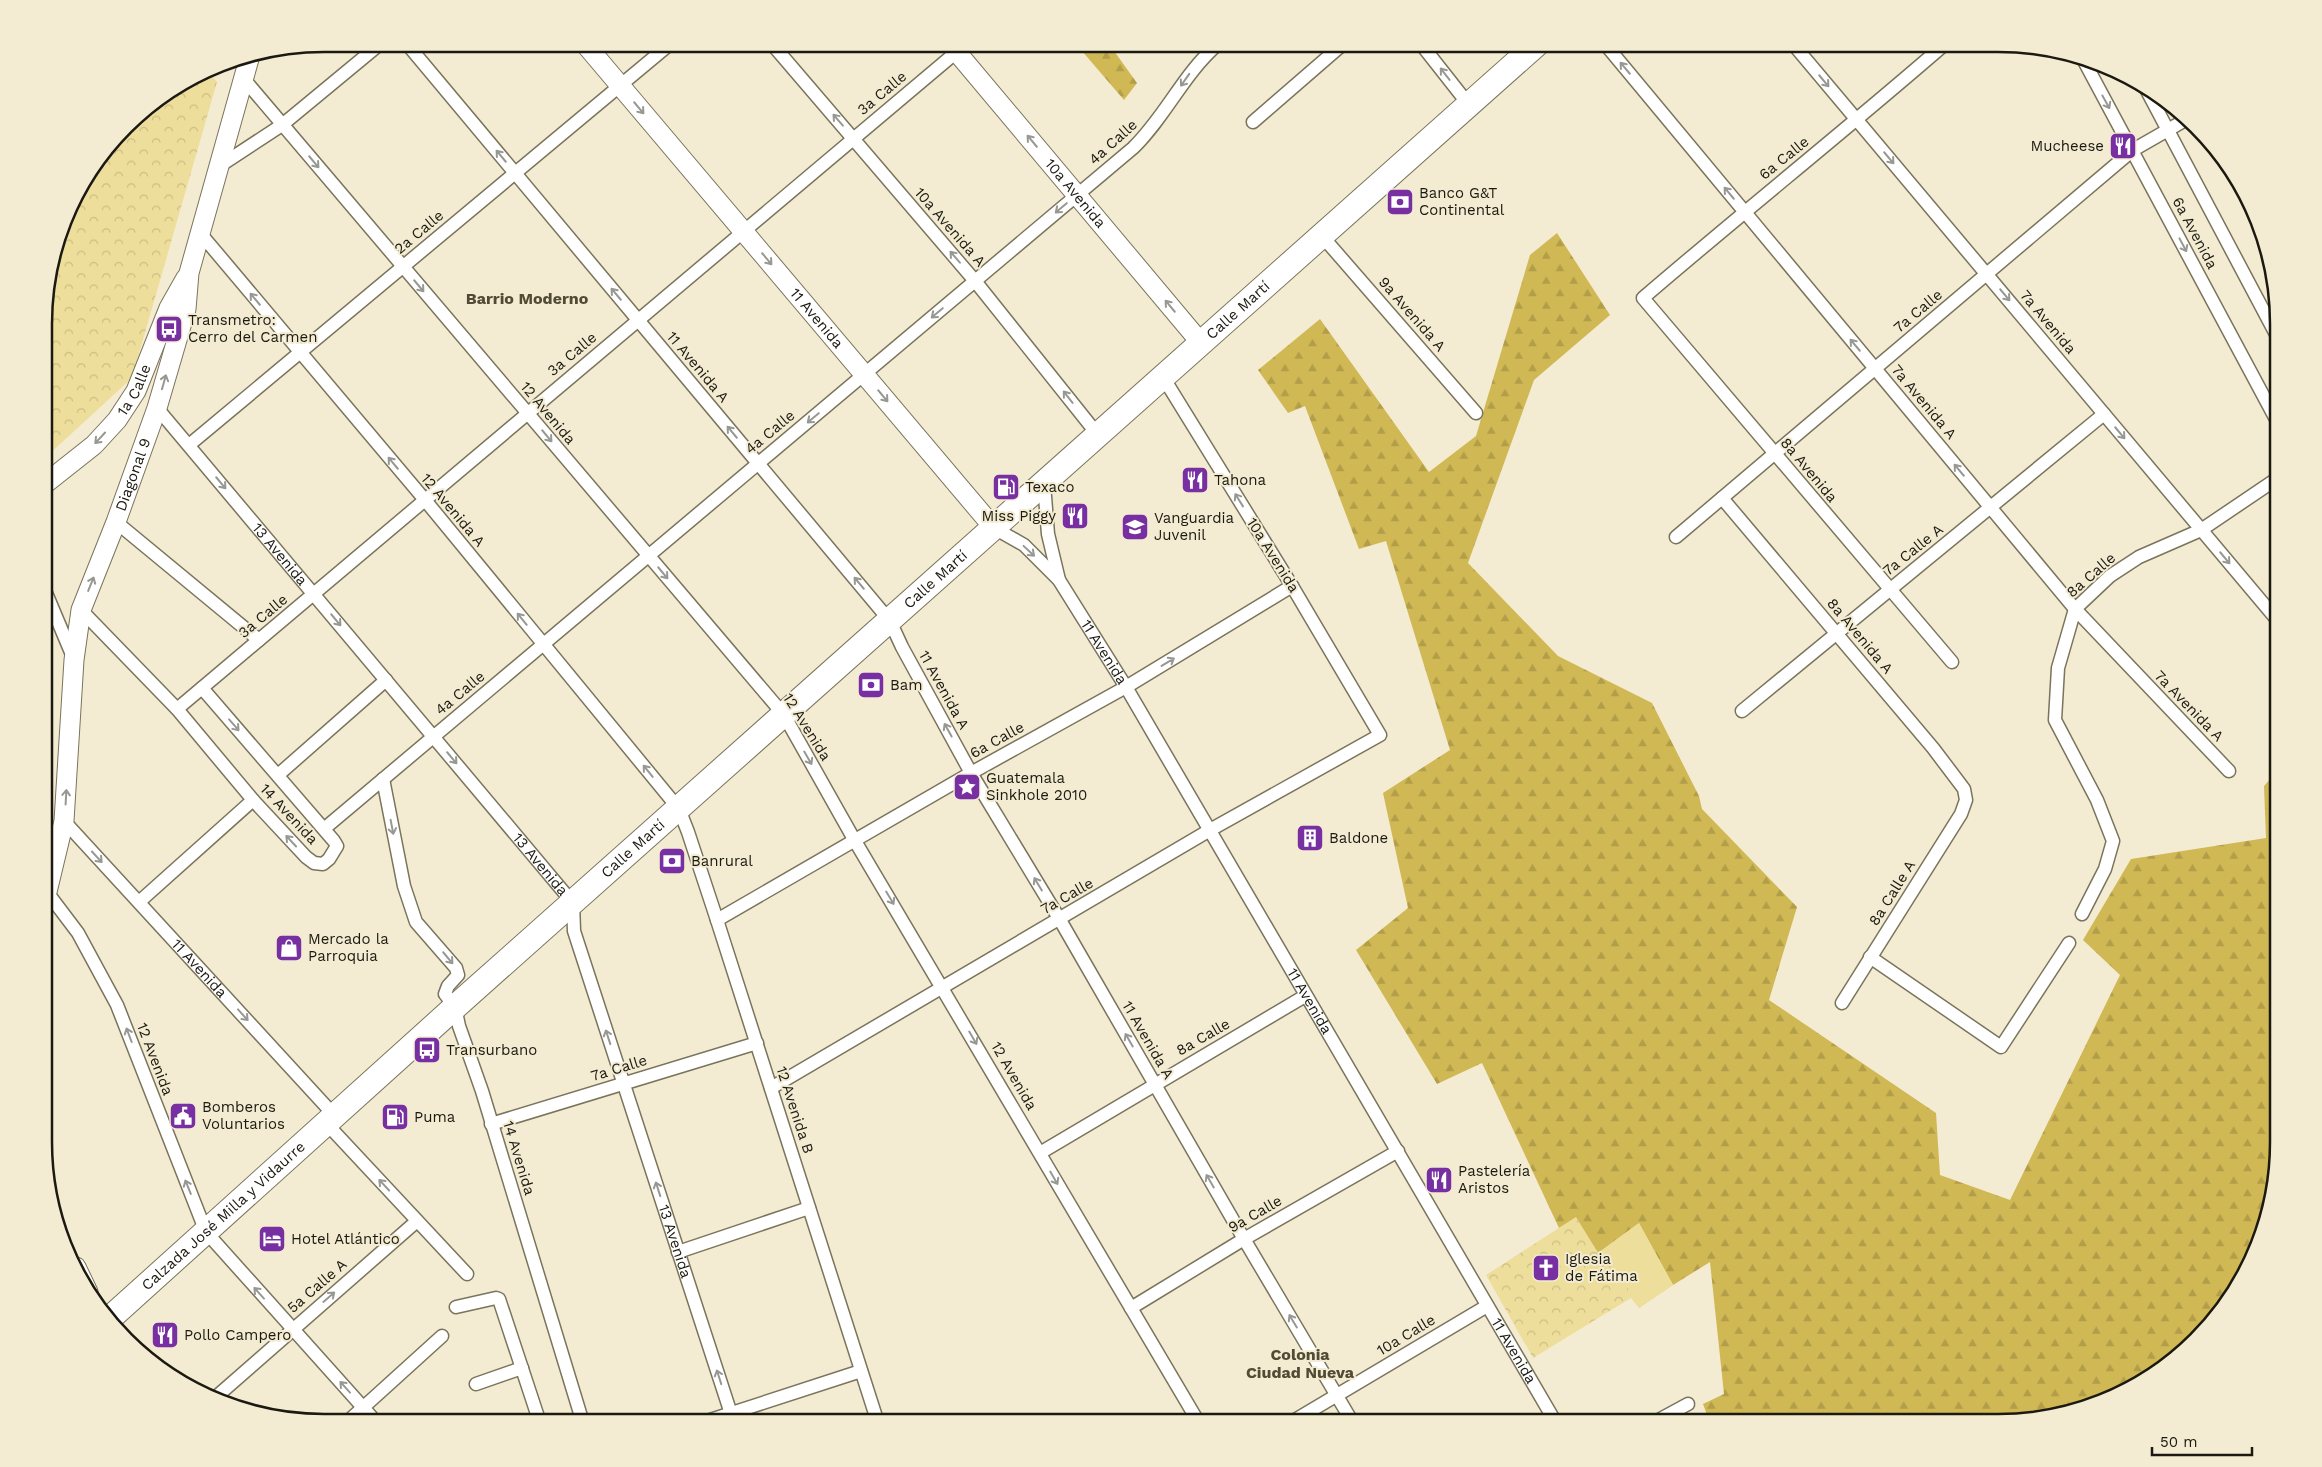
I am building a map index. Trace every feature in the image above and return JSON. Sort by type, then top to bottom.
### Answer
[{"type":"highway","name":"Calle Martí","points":[[330,1119],[1528,52]]},
{"type":"highway","name":"Calzada José Milla y Vidaurre","points":[[115,1315],[330,1119]]},
{"type":"street","points":[[218,166],[282,124],[370,52]]},
{"type":"street","name":"11 Avenida A","points":[[414,52],[890,620],[902,647],[971,773],[1060,920],[1244,1239],[1348,1414]]},
{"type":"street","name":"11 Avenida","points":[[592,52],[994,528],[1024,545],[1059,580],[1126,687],[1551,1414]]},
{"type":"street","name":"2a Calle","points":[[189,445],[660,52]]},
{"type":"street","name":"10a Avenida A","points":[[779,52],[975,281],[1098,436]]},
{"type":"street","name":"3a Calle","points":[[177,709],[854,139],[951,52]]},
{"type":"street","name":"10a Avenida","points":[[963,52],[1201,343]]},
{"type":"street","name":"4a Calle","points":[[325,828],[1147,134],[1190,73],[1209,52]]},
{"type":"street","points":[[1252,122],[1334,52]]},
{"type":"street","points":[[1427,52],[1469,105]]},
{"type":"street","name":"7a Avenida A","points":[[1612,52],[2075,609],[2229,772]]},
{"type":"street","name":"7a Avenida","points":[[1800,52],[2270,611]]},
{"type":"street","name":"6a Calle","points":[[1643,298],[1744,211],[1857,120],[1936,52]]},
{"type":"street","name":"Diagonal 9","points":[[52,873],[64,821],[74,660],[81,610],[116,522],[157,408],[186,309],[189,273],[247,64]]},
{"type":"street","name":"6a Avenida","points":[[2087,68],[2133,150],[2270,408]]},
{"type":"street","name":"12 Avenida","points":[[243,78],[784,715],[855,840],[943,986],[1194,1414]]},
{"type":"street","points":[[2152,101],[2270,323]]},
{"type":"street","name":"7a Calle","points":[[1676,537],[2133,150],[2180,123]]},
{"type":"street","name":"12 Avenida A","points":[[200,233],[425,500],[679,809]]},
{"type":"street","name":"9a Avenida A","points":[[1322,236],[1476,413]]},
{"type":"street","name":"1a Calle","points":[[52,478],[94,445],[117,420],[136,391],[169,308],[189,273]]},
{"type":"street","name":"8a Avenida","points":[[1643,298],[1952,662]]},
{"type":"street","name":"10a Avenida","points":[[1163,377],[1292,586],[1380,736]]},
{"type":"street","name":"13 Avenida","points":[[157,408],[573,903],[574,931],[732,1414]]},
{"type":"street","name":"7a Calle A","points":[[1742,711],[2104,414]]},
{"type":"street","name":"8a Calle","points":[[2082,914],[2105,869],[2113,841],[2097,800],[2055,720],[2058,668],[2075,609],[2110,576],[2139,557],[2201,530],[2270,483]]},
{"type":"street","name":"11 Avenida","points":[[1044,484],[1045,518],[1059,580]]},
{"type":"street","name":"8a Avenida A","points":[[1722,498],[1933,748],[1964,789],[1966,800]]},
{"type":"street","points":[[116,522],[259,640]]},
{"type":"street","name":"6a Calle","points":[[717,920],[971,773],[1126,687],[1292,586]]},
{"type":"street","points":[[52,607],[74,660]]},
{"type":"street","name":"14 Avenida","points":[[81,610],[177,709],[253,800],[314,864],[323,864],[337,846],[325,828],[202,688]]},
{"type":"street","points":[[278,775],[386,680]]},
{"type":"street","name":"7a Calle","points":[[771,1088],[943,986],[1060,920],[1210,830],[1380,736]]},
{"type":"street","name":"14 Avenida","points":[[383,779],[404,886],[416,922],[456,968],[458,975],[448,986],[445,994],[455,1007],[459,1026],[580,1414]]},
{"type":"street","points":[[139,902],[253,800]]},
{"type":"street","name":"8a Calle A","points":[[1842,1003],[1961,814],[1966,800]]},
{"type":"street","name":"12 Avenida B","points":[[679,809],[757,1043],[875,1414]]},
{"type":"street","name":"11 Avenida","points":[[64,821],[139,902],[417,1220],[467,1274]]},
{"type":"street","name":"12 Avenida","points":[[52,900],[78,933],[117,1005],[206,1232],[369,1414]]},
{"type":"street","points":[[1870,957],[2000,1047],[2069,943]]},
{"type":"street","name":"8a Calle","points":[[1040,1153],[1305,996]]},
{"type":"street","name":"7a Calle","points":[[491,1124],[757,1043]]},
{"type":"street","name":"9a Calle","points":[[1131,1308],[1244,1239],[1398,1150]]},
{"type":"street","points":[[678,1252],[809,1208]]},
{"type":"street","name":"5a Calle A","points":[[220,1393],[417,1220]]},
{"type":"street","points":[[456,1306],[499,1299],[537,1414]]},
{"type":"street","name":"10a Calle","points":[[1305,1414],[1487,1306]]},
{"type":"street","points":[[356,1414],[442,1336]]},
{"type":"street","points":[[476,1384],[522,1368]]},
{"type":"street","points":[[744,1414],[861,1371]]},
{"type":"street","points":[[1670,1414],[1688,1404]]},
{"type":"green space","points":[[1083,52],[1115,52],[1137,83],[1124,100]]},
{"type":"green space","points":[[213,77],[217,82],[132,378],[52,451],[53,307],[62,254],[73,221],[98,174],[132,132],[174,98]]},
{"type":"green space","points":[[1557,233],[1610,315],[1534,380],[1468,563],[1558,656],[1652,703],[1699,796],[1702,809],[1797,907],[1769,1000],[1936,1113],[1940,1175],[2010,1200],[2120,975],[2083,940],[2131,859],[2266,838],[2264,786],[2270,779],[2270,1142],[2267,1178],[2260,1213],[2241,1263],[2224,1293],[2202,1322],[2163,1358],[2118,1386],[2068,1405],[2015,1414],[1707,1414],[1703,1404],[1724,1394],[1710,1262],[1673,1285],[1639,1224],[1598,1253],[1576,1218],[1559,1228],[1482,1063],[1437,1084],[1356,950],[1408,908],[1383,793],[1450,750],[1386,541],[1359,549],[1305,406],[1288,413],[1258,370],[1320,319],[1429,472],[1476,436],[1530,255]]},
{"type":"green space","points":[[1576,1217],[1598,1253],[1639,1223],[1673,1285],[1639,1308],[1631,1298],[1533,1358],[1486,1275]]},
{"type":"green space","points":[[1639,1223],[1673,1285],[1639,1308],[1605,1248]]},
{"type":"place","name":"Mucheese","points":[[2123,146]]},
{"type":"place","name":"Banco G&T Continental","points":[[1400,202]]},
{"type":"place","name":"Transmetro: Cerro del Carmen","points":[[169,329]]},
{"type":"place","name":"Tahona","points":[[1195,480]]},
{"type":"place","name":"Texaco","points":[[1006,487]]},
{"type":"place","name":"Miss Piggy","points":[[1075,516]]},
{"type":"place","name":"Vanguardia Juvenil","points":[[1135,527]]},
{"type":"place","name":"Bam","points":[[871,685]]},
{"type":"place","name":"Guatemala Sinkhole 2010","points":[[967,787]]},
{"type":"place","name":"Baldone","points":[[1310,838]]},
{"type":"place","name":"Banrural","points":[[672,861]]},
{"type":"place","name":"Mercado la Parroquia","points":[[289,948]]},
{"type":"place","name":"Transurbano","points":[[427,1050]]},
{"type":"place","name":"Bomberos Voluntarios","points":[[183,1116]]},
{"type":"place","name":"Puma","points":[[395,1117]]},
{"type":"place","name":"Pastelería Aristos","points":[[1439,1180]]},
{"type":"place","name":"Hotel Atlántico","points":[[272,1239]]},
{"type":"place","name":"Iglesia de Fátima","points":[[1546,1268]]},
{"type":"place","name":"Pollo Campero","points":[[165,1335]]},
{"type":"district","name":"Barrio Moderno","points":[[527,298]]},
{"type":"district","name":"Colonia Ciudad Nueva","points":[[1300,1363]]}]
